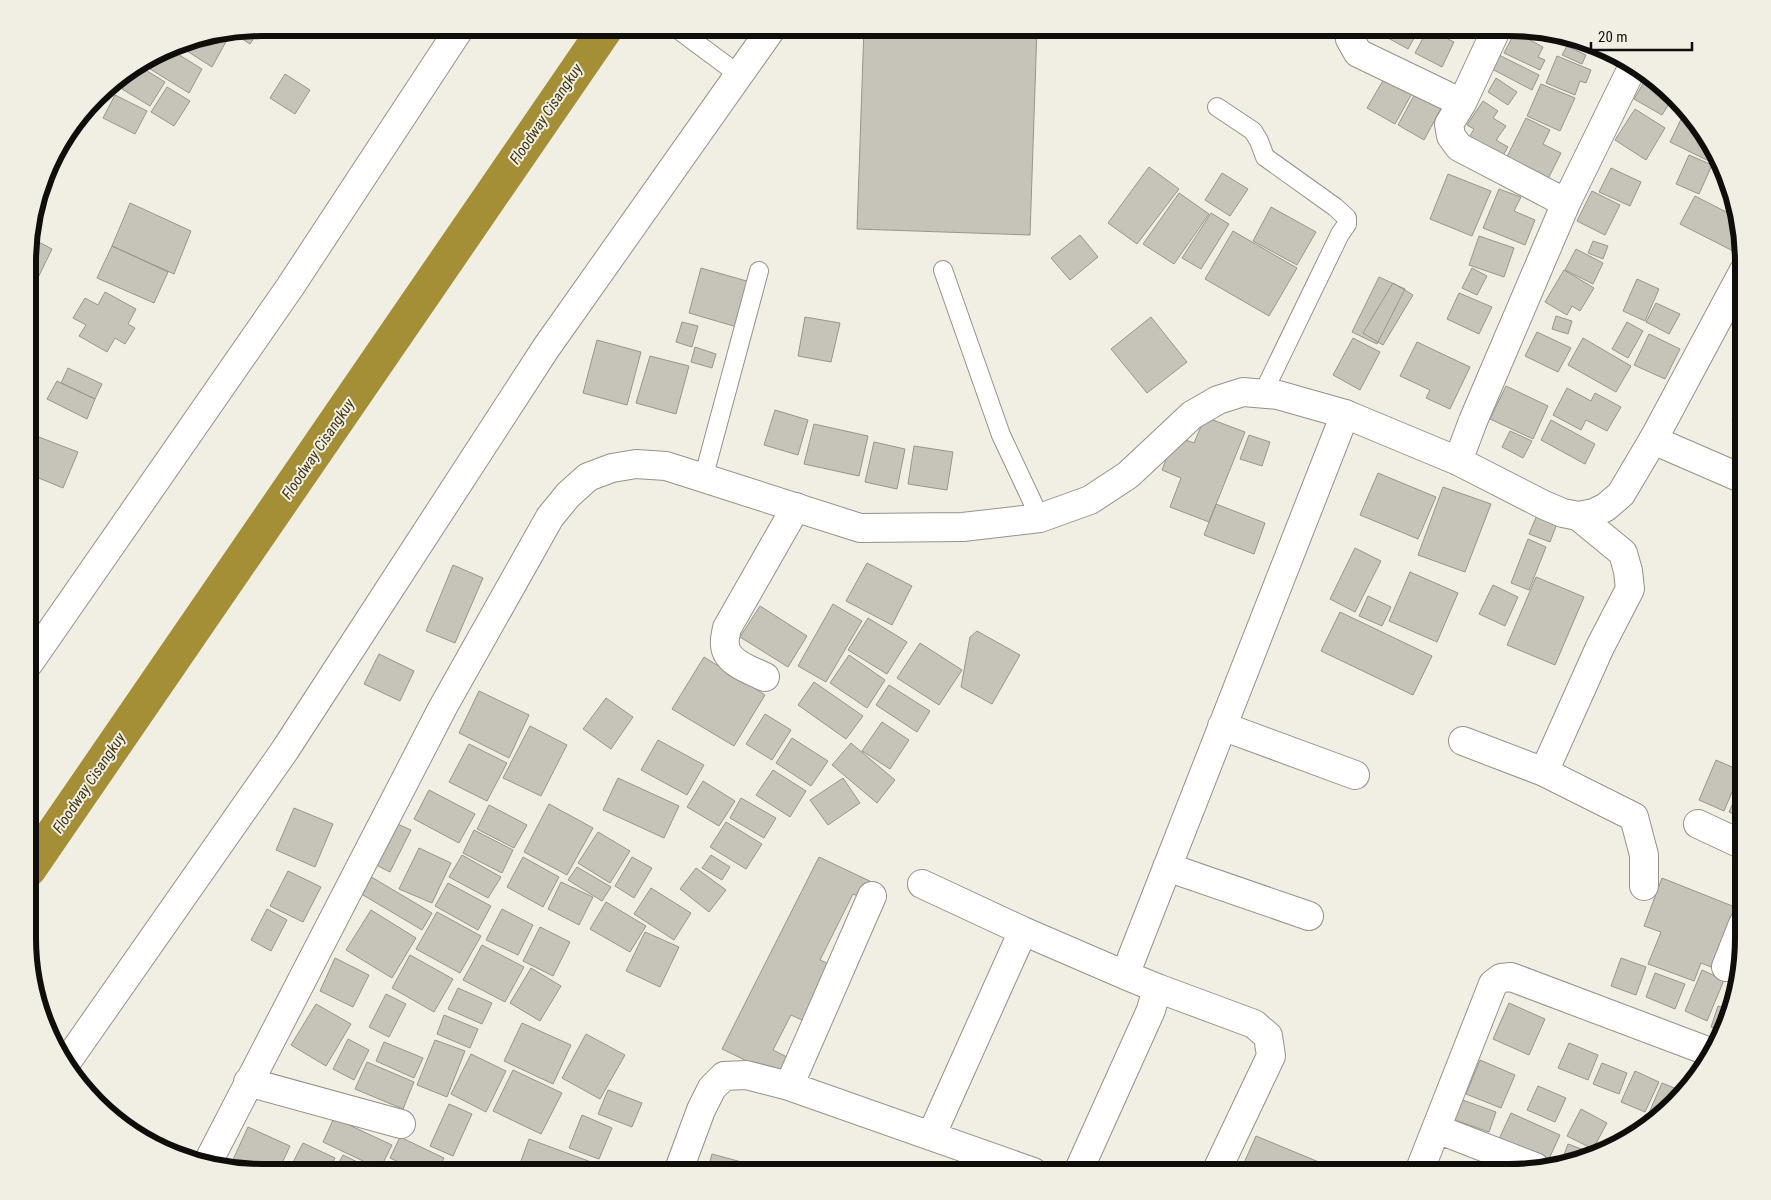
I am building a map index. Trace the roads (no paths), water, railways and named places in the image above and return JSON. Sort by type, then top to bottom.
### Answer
[{"type":"street","points":[[36,654],[290,287],[455,36]]},
{"type":"street","points":[[70,1057],[285,750],[546,348],[766,36]]},
{"type":"street","points":[[1351,36],[1350,39],[1358,53],[1462,103]]},
{"type":"street","points":[[1494,36],[1462,103],[1449,124],[1450,136],[1459,147],[1566,202]]},
{"type":"street","points":[[1458,461],[1473,421],[1566,202],[1630,71]]},
{"type":"street","points":[[210,1157],[443,707],[550,517],[568,495],[588,477],[612,468],[636,464],[666,466],[860,528],[963,526],[1040,518],[1090,500],[1128,475],[1192,415],[1218,400],[1243,392],[1278,395],[1345,414],[1458,461],[1544,505],[1563,513],[1578,516],[1594,513],[1606,507],[1621,494],[1653,440],[1735,287]]},
{"type":"street","points":[[1125,975],[1345,414]]},
{"type":"street","points":[[1653,440],[1735,476]]},
{"type":"street","points":[[765,677],[731,660],[725,644],[727,628],[796,507]]},
{"type":"street","points":[[1544,772],[1600,647],[1630,589],[1623,553],[1578,516]]},
{"type":"street","points":[[1222,726],[1355,775]]},
{"type":"street","points":[[1463,741],[1544,772],[1634,817],[1644,855],[1644,886]]},
{"type":"street","points":[[1698,824],[1735,841]]},
{"type":"street","points":[[1167,867],[1309,916]]},
{"type":"street","points":[[922,884],[1023,931],[1125,975],[1254,1024],[1268,1036],[1271,1056],[1220,1164]]},
{"type":"street","points":[[789,1086],[872,896]]},
{"type":"street","points":[[931,1136],[1023,931]]},
{"type":"street","points":[[1726,967],[1734,946]]},
{"type":"street","points":[[1422,1164],[1493,984],[1501,978],[1511,977],[1705,1050]]},
{"type":"street","points":[[1082,1164],[1151,1010],[1157,988]]},
{"type":"street","points":[[681,1164],[701,1110],[712,1088],[724,1076],[746,1075],[789,1086],[1010,1164]]},
{"type":"street","points":[[248,1082],[401,1124]]},
{"type":"street","points":[[1437,1129],[1525,1163]]},
{"type":"lane","points":[[687,36],[738,74]]},
{"type":"lane","points":[[1218,107],[1253,131],[1265,157],[1335,207],[1346,218],[1346,224],[1263,394]]},
{"type":"lane","points":[[943,270],[1001,435],[1040,518]]},
{"type":"lane","points":[[703,479],[759,271]]},
{"type":"waterway","name":"Floodway Cisangkuy","points":[[36,859],[601,36]]}]
